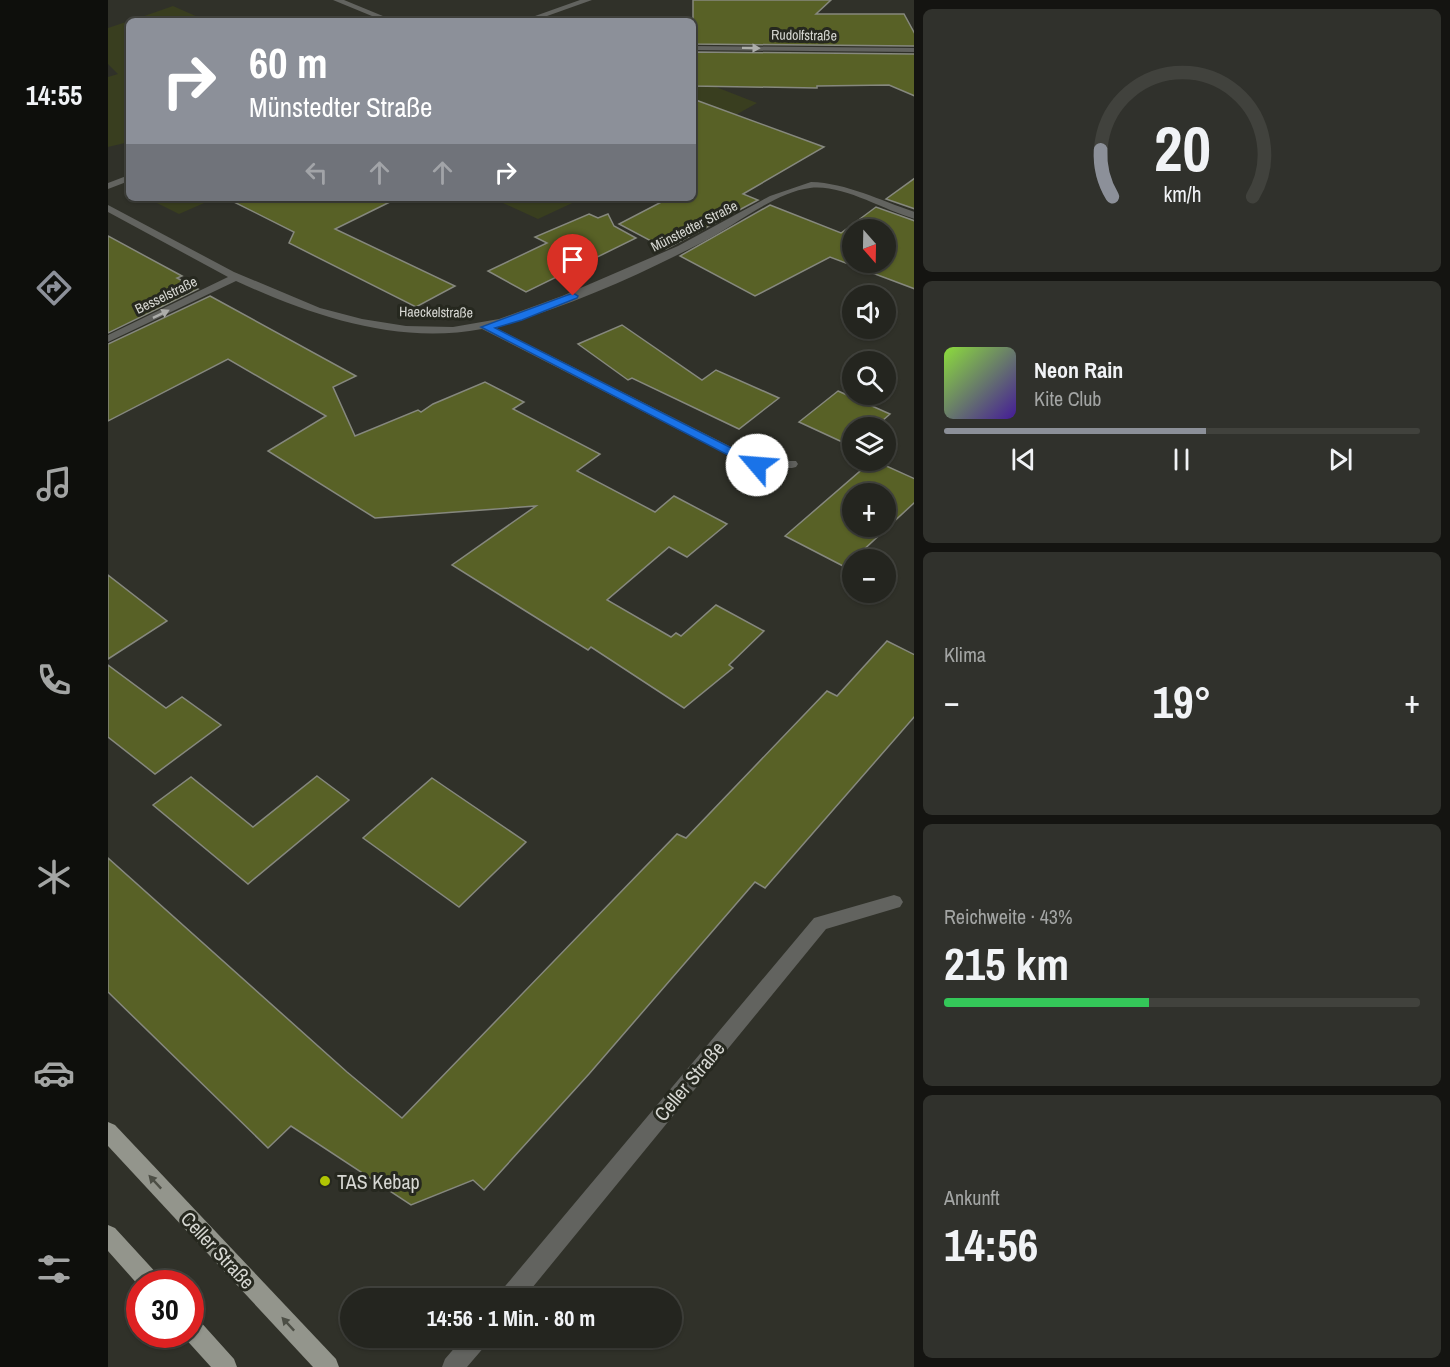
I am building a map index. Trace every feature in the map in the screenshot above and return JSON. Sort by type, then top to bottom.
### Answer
[{"type":"main road","name":"Celler Straße","points":[[108,1132],[328,1367]]},
{"type":"main road","points":[[108,1235],[139,1270]]},
{"type":"main road","points":[[204,1343],[226,1367]]},
{"type":"street","points":[[337,0],[383,18]]},
{"type":"street","points":[[534,18],[588,0]]},
{"type":"street","name":"Rudolfstraße","points":[[696,48],[914,50]]},
{"type":"street","points":[[108,186],[126,179]]},
{"type":"street","name":"Münstedter Straße","points":[[486,327],[519,317],[634,271],[687,246],[790,189],[814,184],[839,190],[914,216]]},
{"type":"street","name":"Haeckelstraße","points":[[108,207],[236,277],[287,300],[330,315],[416,328],[451,330],[486,327],[757,465],[792,464]]},
{"type":"street","name":"Besselstraße","points":[[108,339],[236,277]]},
{"type":"street","name":"Celler Straße","points":[[518,1288],[820,923],[894,902]]},
{"type":"street","points":[[453,1367],[469,1348]]},
{"type":"green space","points":[[173,6],[200,18],[139,18]]},
{"type":"green space","points":[[126,22],[126,143],[108,147],[108,77],[118,74],[108,64],[108,28]]},
{"type":"green space","points":[[696,79],[757,103],[696,137]]},
{"type":"green space","points":[[153,201],[209,201],[179,214]]},
{"type":"green space","points":[[499,201],[577,201],[538,219]]},
{"type":"building","points":[[693,0],[831,0],[816,14],[904,14],[914,32],[914,46],[696,44],[696,18],[693,18]]},
{"type":"building","points":[[696,52],[914,54],[914,96],[889,85],[817,86],[817,88],[696,86]]},
{"type":"building","points":[[696,100],[824,147],[743,194],[758,200],[666,249],[619,224],[663,201],[696,201]]},
{"type":"building","points":[[914,179],[914,209],[886,199]]},
{"type":"building","points":[[232,201],[392,201],[335,229],[455,286],[416,307],[289,243],[294,232]]},
{"type":"building","points":[[770,205],[842,232],[842,262],[830,257],[755,296],[680,256]]},
{"type":"building","points":[[876,207],[914,221],[914,289],[872,273],[896,273],[896,219],[860,219]]},
{"type":"building","points":[[589,214],[598,218],[608,214],[614,226],[636,238],[526,292],[488,271],[547,243],[535,237]]},
{"type":"building","points":[[108,236],[182,276],[177,278],[198,289],[108,333]]},
{"type":"building","points":[[210,296],[356,376],[333,387],[355,436],[418,410],[421,412],[433,404],[485,382],[524,402],[513,409],[600,454],[577,471],[655,512],[674,496],[727,524],[687,557],[669,547],[607,600],[671,637],[676,633],[681,636],[716,605],[764,631],[729,665],[733,668],[684,708],[591,647],[588,650],[452,565],[536,506],[375,518],[268,451],[326,416],[228,359],[108,421],[108,344]]},
{"type":"building","points":[[622,325],[702,380],[716,370],[779,398],[739,429],[632,378],[628,380],[578,344]]},
{"type":"building","points":[[838,391],[842,393],[842,405],[870,405],[890,414],[887,417],[842,417],[842,442],[799,422]]},
{"type":"building","points":[[896,470],[914,479],[914,503],[896,520],[896,483],[846,483],[860,471]]},
{"type":"building","points":[[842,487],[842,537],[877,537],[864,549],[842,549],[842,565],[785,536]]},
{"type":"building","points":[[108,575],[167,621],[108,659]]},
{"type":"building","points":[[887,641],[914,654],[914,717],[765,888],[755,882],[589,1074],[484,1190],[473,1180],[411,1205],[291,1126],[268,1148],[108,992],[108,858],[347,1072],[402,1118],[677,834],[686,838],[827,691],[837,696]]},
{"type":"building","points":[[108,665],[166,708],[182,697],[221,725],[155,774],[108,737]]},
{"type":"building","points":[[317,776],[349,800],[248,884],[153,805],[191,777],[253,827]]},
{"type":"building","points":[[432,778],[526,842],[459,907],[363,838]]},
{"type":"place","name":"TAS Kebap","points":[[325,1181]]},
{"type":"route","points":[[573,296],[486,327],[757,465]]}]
